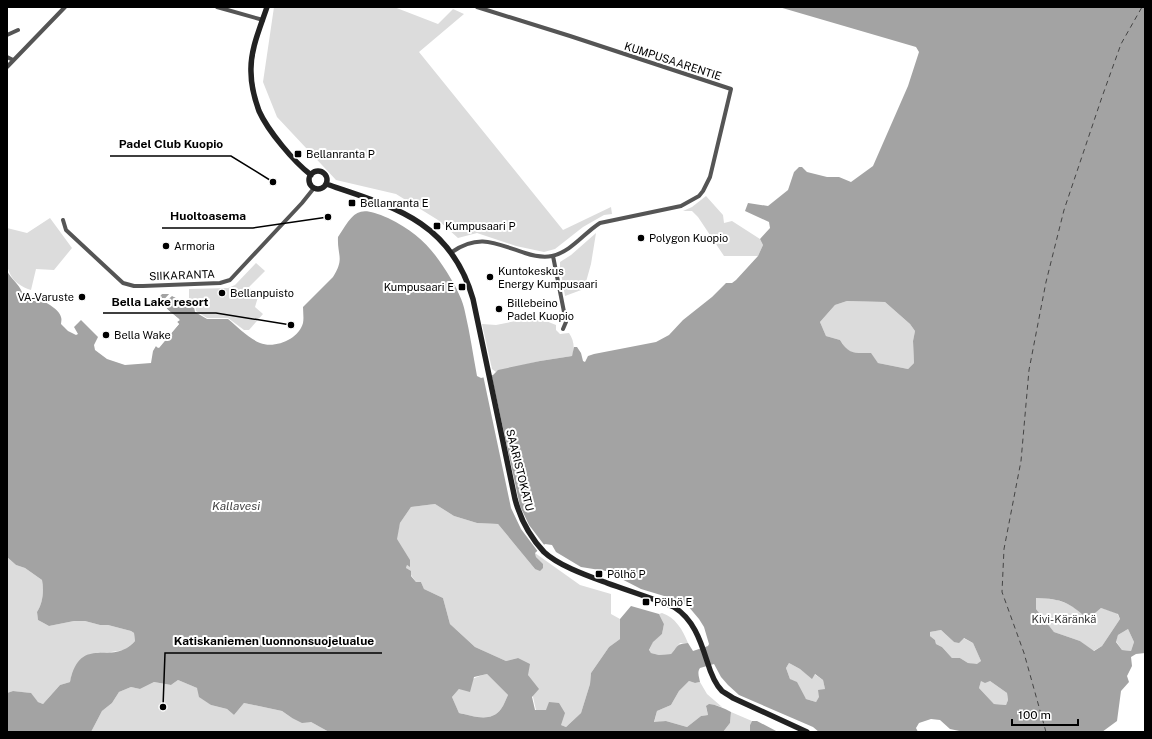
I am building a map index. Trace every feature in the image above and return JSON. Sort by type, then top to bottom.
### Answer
[{"type":"main road","points":[[267,7],[253,53],[251,72],[255,97],[259,111],[266,124],[289,154],[311,175]]},
{"type":"main road","points":[[315,172],[321,172],[326,176],[326,184],[321,188],[314,188],[310,182],[311,175],[315,172]]},
{"type":"main road","name":"SAARISTOKATU","points":[[326,184],[384,203],[420,222],[442,240],[452,252],[470,286],[474,299],[487,371],[514,499],[533,538],[545,552],[566,566],[674,607],[682,612],[691,622],[701,643],[710,672],[722,690],[733,698],[807,732]]},
{"type":"street","points":[[7,67],[65,7]]},
{"type":"street","points":[[217,7],[263,20]]},
{"type":"street","name":"KUMPUSAARENTIE","points":[[477,7],[731,89],[711,172],[706,186],[699,196],[681,206],[600,223],[566,250],[553,256]]},
{"type":"street","points":[[7,35],[18,30]]},
{"type":"street","points":[[7,57],[13,60]]},
{"type":"street","name":"SIIKARANTA","points":[[63,220],[66,230],[123,283],[134,286],[143,286],[220,283],[230,280],[302,203],[314,188]]},
{"type":"street","points":[[452,252],[466,243],[482,241],[533,255],[543,257],[553,256],[566,322],[563,328]]},
{"type":"green space","points":[[274,7],[394,7],[438,24],[453,9],[464,14],[419,52],[563,230],[611,207],[612,214],[604,215],[583,227],[555,249],[544,252],[516,246],[477,233],[458,238],[438,220],[396,194],[336,180],[277,117],[263,82]]},
{"type":"green space","points":[[706,196],[723,215],[724,223],[732,221],[760,239],[763,245],[758,256],[724,256],[698,217],[692,211],[683,211],[692,207]]},
{"type":"green space","points":[[50,218],[72,248],[54,270],[36,269],[31,290],[21,286],[14,280],[7,266],[7,228],[27,233]]},
{"type":"green space","points":[[596,233],[591,264],[584,289],[565,296],[560,262],[571,255]]},
{"type":"green space","name":"Bellanpuisto","points":[[256,263],[265,271],[249,287],[258,297],[255,307],[263,314],[249,330],[244,330],[228,318],[207,318],[196,311],[195,305],[189,303],[189,289],[228,288],[235,285]]},
{"type":"green space","points":[[847,301],[885,302],[910,324],[915,331],[913,341],[914,363],[908,369],[878,363],[871,354],[860,354],[849,351],[840,340],[826,336],[820,322],[835,305]]},
{"type":"green space","points":[[526,319],[546,321],[556,325],[556,330],[560,334],[569,333],[574,344],[572,356],[540,361],[496,372],[492,369],[482,324],[496,325]]},
{"type":"green space","points":[[435,504],[454,516],[477,523],[498,524],[535,569],[539,561],[535,553],[580,585],[611,594],[611,614],[620,619],[620,639],[609,647],[591,673],[590,684],[581,713],[566,727],[561,725],[546,710],[536,710],[528,675],[518,658],[506,661],[475,647],[450,624],[443,598],[424,589],[421,582],[416,582],[406,568],[407,565],[409,566],[396,539],[400,523],[411,507]]},
{"type":"green space","points":[[7,557],[16,565],[25,568],[42,580],[43,588],[41,605],[37,612],[38,620],[49,626],[74,621],[85,621],[100,625],[108,625],[131,631],[134,633],[135,641],[125,650],[104,653],[72,674],[70,682],[60,685],[43,704],[38,702],[30,693],[13,691],[7,693]]},
{"type":"green space","name":"Kivi-Käränkä","points":[[1036,598],[1052,599],[1064,602],[1088,618],[1101,608],[1117,613],[1120,619],[1102,646],[1093,651],[1080,641],[1054,632],[1036,609]]},
{"type":"green space","points":[[662,613],[675,621],[684,633],[688,643],[680,643],[671,654],[659,655],[649,651],[653,641],[662,634],[664,624],[659,614]]},
{"type":"green space","points":[[1128,629],[1134,642],[1131,651],[1122,650],[1116,641],[1118,635]]},
{"type":"green space","points":[[941,630],[954,642],[963,638],[973,643],[981,661],[977,665],[968,663],[960,658],[952,658],[942,647],[936,644],[935,640],[930,636],[930,632]]},
{"type":"green space","points":[[789,663],[812,678],[814,674],[823,680],[825,689],[816,702],[806,699],[790,679],[786,668]]},
{"type":"green space","points":[[487,674],[508,695],[501,709],[492,716],[487,717],[476,717],[459,713],[452,697],[467,682],[476,677]]},
{"type":"green space","points":[[178,680],[197,688],[211,705],[227,709],[234,715],[244,703],[282,711],[292,718],[311,722],[329,732],[91,732],[102,711],[112,703],[119,692],[131,687],[140,689],[154,682],[171,685]]},
{"type":"green space","points":[[981,680],[990,681],[1007,693],[1008,700],[1006,705],[994,704],[979,688]]},
{"type":"green space","points":[[689,681],[695,683],[700,682],[707,694],[722,707],[715,705],[706,707],[708,715],[701,716],[687,727],[666,721],[654,723],[657,711],[671,705],[679,691]]},
{"type":"green space","points":[[731,712],[752,721],[750,725],[750,732],[723,732],[730,723]]},
{"type":"water","name":"Kallavesi","points":[[779,7],[1145,7],[1145,653],[1136,654],[1131,657],[1132,666],[1127,676],[1129,682],[1121,691],[1117,721],[1102,732],[964,732],[950,729],[940,720],[931,719],[919,723],[916,728],[918,732],[819,732],[813,727],[739,695],[721,677],[714,664],[700,668],[698,673],[700,682],[695,683],[689,681],[679,691],[671,705],[657,711],[654,722],[666,721],[687,727],[701,716],[708,715],[706,706],[709,704],[731,712],[730,723],[723,732],[329,732],[311,722],[302,723],[282,711],[244,703],[234,715],[227,709],[211,705],[199,697],[197,688],[178,680],[171,685],[154,682],[140,689],[131,687],[119,692],[112,703],[102,711],[91,732],[7,732],[7,693],[13,691],[31,693],[38,702],[43,704],[60,685],[70,682],[75,667],[82,658],[89,654],[117,652],[126,648],[135,641],[134,633],[131,631],[108,625],[100,625],[85,621],[74,621],[49,626],[38,620],[37,612],[41,605],[43,588],[42,580],[25,568],[16,565],[7,557],[7,271],[22,292],[50,305],[55,309],[61,317],[61,324],[68,331],[76,335],[78,334],[74,327],[81,320],[98,337],[94,345],[95,350],[107,359],[125,365],[151,363],[153,351],[156,346],[158,348],[179,324],[177,322],[179,319],[157,300],[162,294],[169,294],[194,307],[195,312],[207,319],[228,319],[247,335],[260,343],[266,345],[279,344],[292,338],[301,329],[303,323],[303,307],[333,277],[337,271],[340,261],[338,237],[353,216],[363,211],[388,218],[409,230],[425,243],[445,269],[460,295],[463,304],[477,376],[481,378],[493,375],[498,370],[572,356],[574,347],[577,347],[581,353],[583,361],[585,362],[588,356],[594,354],[656,342],[669,335],[683,320],[712,297],[726,283],[732,283],[736,280],[758,256],[763,245],[760,239],[770,228],[769,222],[745,211],[748,203],[768,206],[788,190],[794,172],[799,167],[802,167],[807,172],[827,177],[839,177],[851,182],[873,166],[908,86],[919,52],[916,47]],"holes":[[[847,301],[885,302],[910,324],[915,331],[913,341],[914,363],[908,369],[878,363],[871,353],[857,353],[850,351],[840,340],[826,336],[820,322],[835,305]],[[435,504],[454,516],[477,523],[498,524],[535,569],[540,571],[543,568],[543,564],[536,557],[535,553],[545,544],[552,545],[556,552],[581,567],[606,571],[641,589],[674,599],[688,606],[704,627],[709,644],[708,646],[693,651],[688,643],[684,643],[677,646],[671,654],[659,655],[651,653],[649,650],[653,642],[662,634],[664,624],[659,614],[631,606],[620,619],[620,639],[609,647],[591,673],[590,684],[581,713],[566,727],[561,725],[565,713],[559,703],[549,702],[546,710],[535,710],[532,697],[539,689],[528,675],[530,664],[518,658],[506,661],[475,647],[450,624],[443,598],[424,589],[421,582],[416,582],[411,576],[411,571],[406,568],[407,565],[410,567],[410,560],[397,539],[400,523],[411,507]],[[1036,598],[1053,599],[1065,602],[1088,619],[1101,608],[1118,614],[1120,619],[1102,646],[1094,651],[1080,641],[1054,632],[1036,609]],[[1128,629],[1134,642],[1131,651],[1122,650],[1116,642],[1118,635]],[[941,630],[954,642],[959,643],[964,638],[973,643],[981,661],[977,664],[968,663],[960,658],[952,658],[942,647],[936,644],[935,640],[930,636],[930,632]],[[789,663],[800,669],[812,679],[815,674],[823,680],[825,689],[818,690],[819,697],[816,702],[806,699],[797,682],[790,679],[786,668]],[[487,674],[508,695],[497,713],[487,717],[476,717],[459,713],[452,697],[459,689],[470,692],[474,677]],[[981,681],[985,683],[990,681],[1007,693],[1008,700],[1006,705],[994,704],[979,688]]]},
{"type":"water","points":[[752,721],[757,721],[778,732],[750,732],[750,725]]},
{"type":"pier","points":[[170,293],[195,305],[194,307],[172,296],[163,304],[180,320],[177,322],[177,320],[159,305]]},
{"type":"pier","points":[[177,322],[179,324],[159,348],[156,346],[158,346],[177,324]]},
{"type":"pier","points":[[491,373],[520,506],[529,525],[545,546],[539,553],[521,529],[511,508],[483,375]]},
{"type":"ferry route","points":[[1046,732],[1024,653],[1002,592],[1004,549],[1021,461],[1029,370],[1046,282],[1064,210],[1121,44],[1142,7]]},
{"type":"place","name":"Bellanranta P","points":[[298,154]]},
{"type":"place","name":"Padel Club Kuopio","points":[[273,182]]},
{"type":"place","name":"Bellanranta E","points":[[352,203]]},
{"type":"place","name":"Huoltoasema","points":[[328,217]]},
{"type":"place","name":"Kumpusaari P","points":[[437,226]]},
{"type":"place","name":"Polygon Kuopio","points":[[641,238]]},
{"type":"place","name":"Armoria","points":[[166,246]]},
{"type":"place","name":"Kuntokeskus Energy Kumpusaari","points":[[490,277]]},
{"type":"place","name":"Kumpusaari E","points":[[462,287]]},
{"type":"place","name":"Bellanpuisto","points":[[222,293]]},
{"type":"place","name":"VA-Varuste","points":[[82,297]]},
{"type":"place","name":"Billebeino Padel Kuopio","points":[[499,309]]},
{"type":"place","name":"Bella Lake resort","points":[[291,325]]},
{"type":"place","name":"Bella Wake","points":[[106,335]]},
{"type":"place","name":"Pölhö P","points":[[599,574]]},
{"type":"place","name":"Pölhö E","points":[[646,602]]},
{"type":"place","name":"Katiskaniemen luonnonsuojelualue","points":[[163,707]]}]
